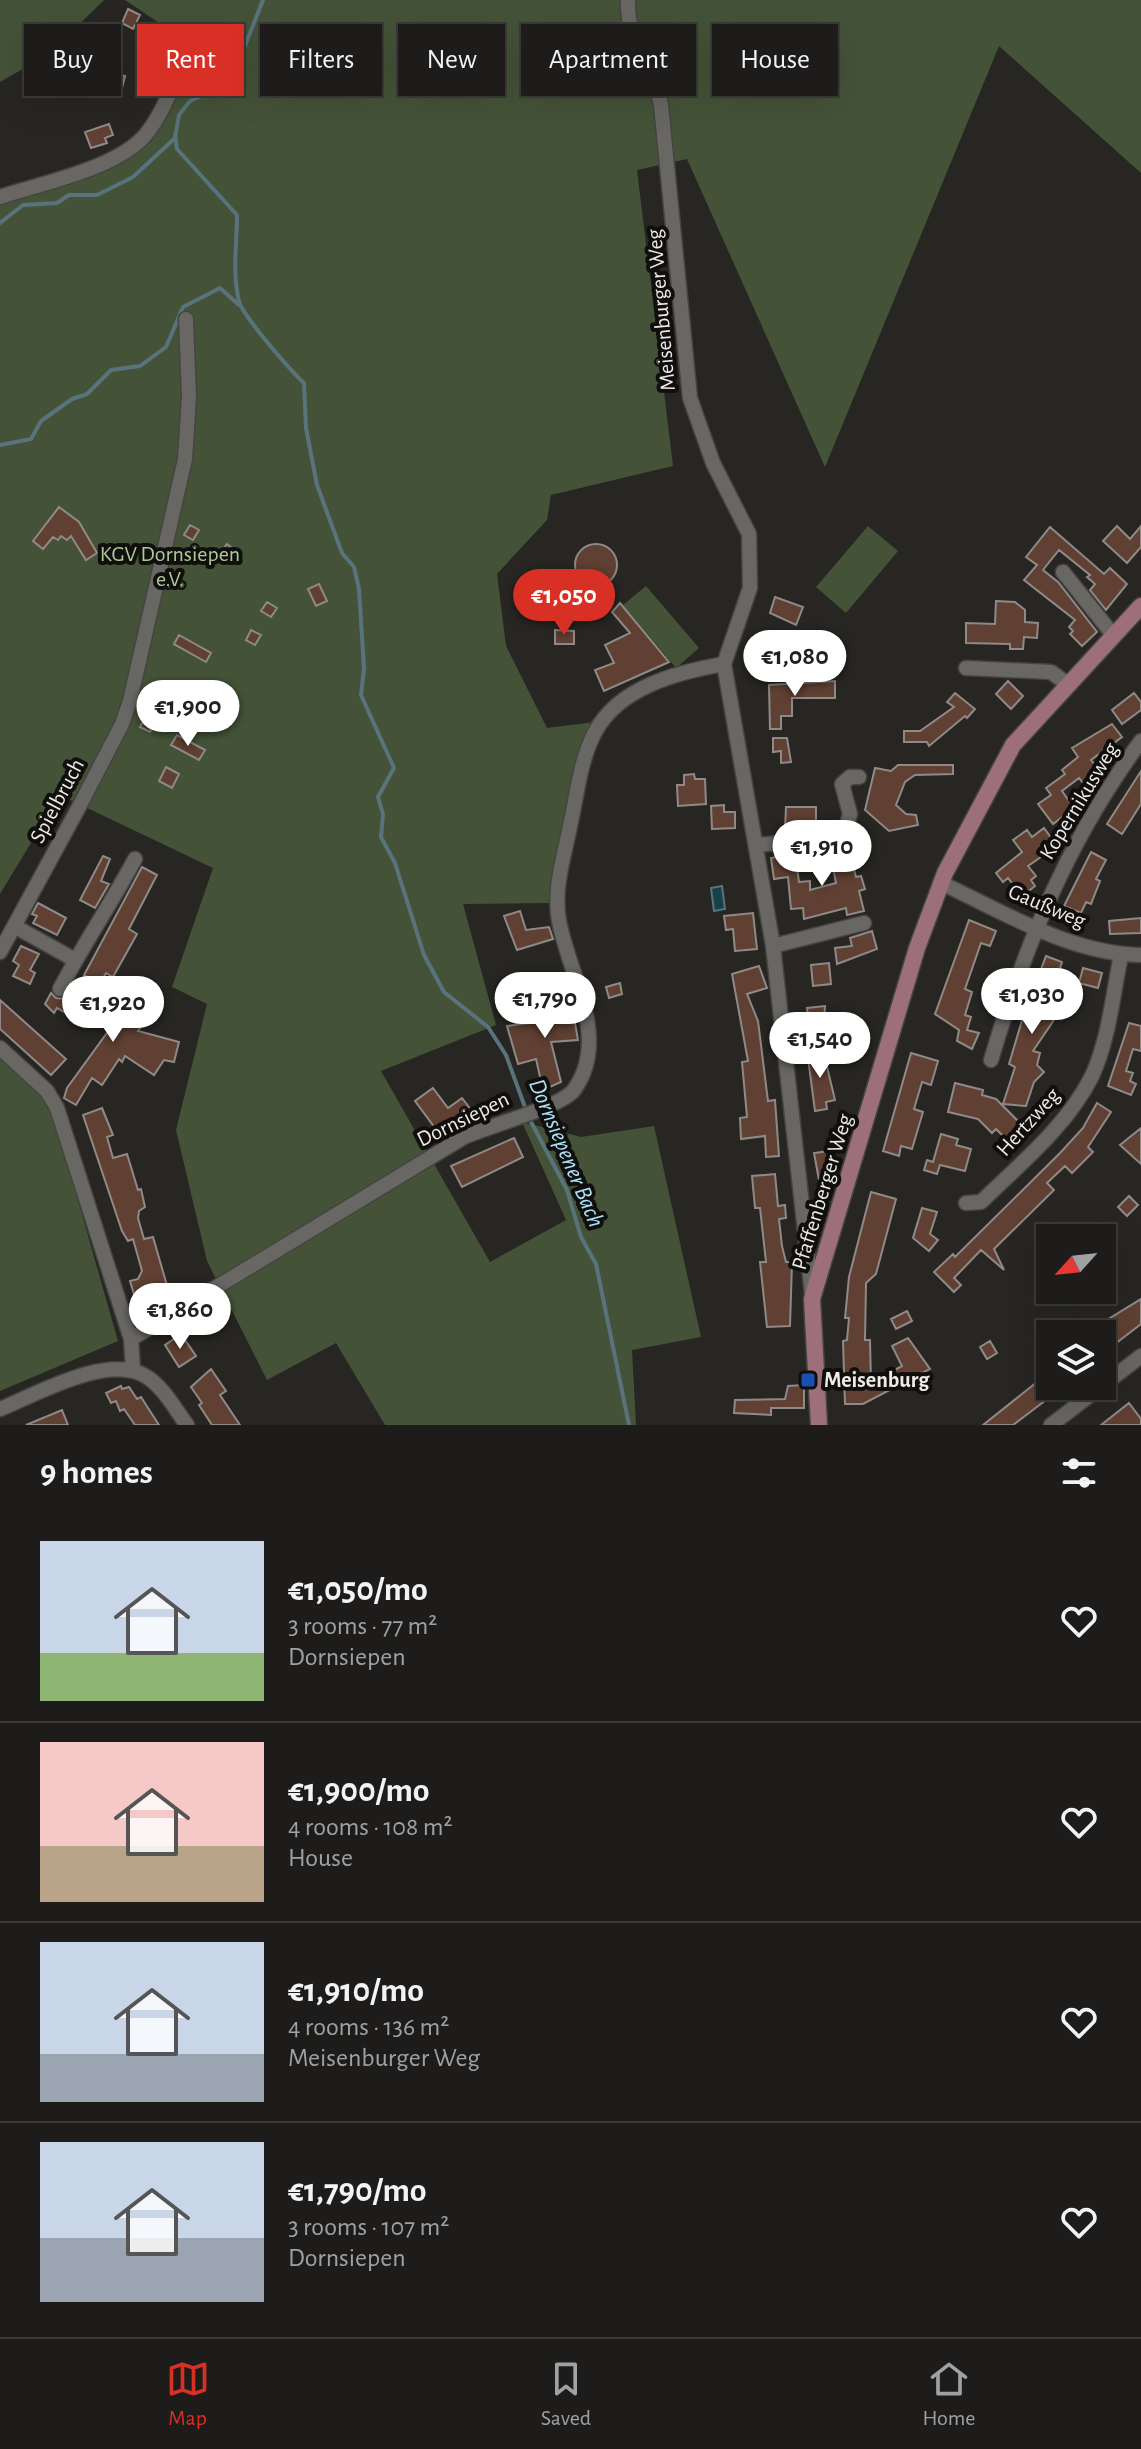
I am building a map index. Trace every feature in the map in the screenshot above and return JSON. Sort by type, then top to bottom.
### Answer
[{"type":"main road","name":"Pfaffenberger Weg","points":[[819,1425],[812,1299],[897,1012],[941,883],[1013,745],[1141,606]]},
{"type":"street","name":"Meisenburger Weg","points":[[628,0],[631,37],[657,85],[661,105],[690,398],[713,463],[749,534],[750,588],[724,664],[773,946],[812,1299]]},
{"type":"street","points":[[0,197],[104,162],[132,149],[149,131],[166,96]]},
{"type":"street","name":"Spielbruch","points":[[0,952],[122,724],[187,433],[186,319]]},
{"type":"street","points":[[1063,572],[1114,636]]},
{"type":"street","name":"Dornsiepen","points":[[131,1339],[456,1141],[527,1112],[560,1103],[570,1094],[579,1081],[589,1051],[588,1022],[566,951],[557,905],[558,882],[586,752],[611,710],[653,684],[683,671],[724,664]]},
{"type":"street","points":[[966,668],[1051,672],[1069,685]]},
{"type":"street","name":"Kopernikusweg","points":[[991,1060],[1036,927],[1090,817],[1141,742]]},
{"type":"street","points":[[756,845],[823,840],[845,830],[850,814],[842,784],[850,777],[859,777]]},
{"type":"street","points":[[60,989],[91,930],[104,919],[135,859]]},
{"type":"street","name":"Gaußweg","points":[[941,883],[1072,943],[1121,955],[1141,955]]},
{"type":"street","points":[[773,946],[864,923]]},
{"type":"street","points":[[16,927],[75,960]]},
{"type":"street","name":"Hertzweg","points":[[966,1203],[981,1202],[1059,1126],[1082,1094],[1099,1056],[1121,955]]},
{"type":"street","points":[[0,1048],[47,1091],[55,1104],[131,1339],[133,1370]]},
{"type":"street","points":[[1051,1425],[1141,1356]]},
{"type":"street","points":[[0,1409],[94,1372],[120,1368],[133,1370],[156,1384],[187,1425]]},
{"type":"green space","points":[[0,0],[104,0],[80,24],[24,24],[24,68],[0,82]]},
{"type":"green space","points":[[125,0],[1141,0],[1141,173],[999,46],[825,467],[687,159],[637,170],[673,466],[551,495],[547,520],[497,574],[506,646],[547,728],[595,722],[551,903],[463,904],[496,1025],[381,1071],[490,1262],[566,1220],[522,1122],[581,1137],[654,1126],[701,1337],[632,1350],[636,1425],[385,1425],[336,1343],[267,1380],[207,1261],[176,1130],[207,1004],[172,987],[213,868],[60,795],[0,894],[0,201],[139,151],[162,96],[244,96],[244,24],[161,24]]},
{"type":"green space","points":[[868,526],[898,551],[846,613],[816,587]]},
{"type":"green space","points":[[646,586],[699,648],[676,668],[623,605]]},
{"type":"green space","points":[[0,1058],[43,1097],[54,1116],[118,1341],[0,1391]]},
{"type":"water","points":[[722,886],[725,909],[714,911],[711,888]]},
{"type":"building","points":[[128,9],[140,15],[133,29],[122,23]]},
{"type":"building","points":[[109,124],[113,135],[105,138],[107,143],[91,148],[85,132]]},
{"type":"building","name":"KGV Dornsiepen e.V.","points":[[59,507],[79,522],[97,553],[86,560],[71,536],[67,540],[61,536],[58,540],[53,537],[43,549],[33,541]]},
{"type":"building","points":[[190,525],[199,530],[193,540],[184,535]]},
{"type":"building","points":[[1117,526],[1130,539],[1141,526],[1141,547],[1127,563],[1103,541]]},
{"type":"building","points":[[1050,527],[1104,574],[1110,568],[1127,584],[1106,610],[1090,590],[1095,584],[1087,577],[1090,575],[1059,550],[1043,570],[1058,582],[1097,632],[1082,646],[1070,634],[1073,631],[1069,627],[1075,620],[1024,580],[1037,565],[1026,557]]},
{"type":"building","points":[[227,544],[235,550],[229,559],[220,554]]},
{"type":"building","points":[[596,544],[611,550],[617,565],[611,580],[596,586],[581,580],[575,565],[581,550]]},
{"type":"building","points":[[319,584],[327,601],[316,606],[308,589]]},
{"type":"building","points":[[775,597],[803,607],[796,625],[770,613]]},
{"type":"building","points":[[996,601],[1015,602],[1025,610],[1025,622],[1038,623],[1037,638],[1024,637],[1023,649],[1010,649],[1010,644],[966,643],[966,623],[995,624]]},
{"type":"building","points":[[267,602],[277,608],[271,617],[261,611]]},
{"type":"building","points":[[620,603],[669,662],[604,691],[595,670],[614,663],[605,645],[630,633],[612,612]]},
{"type":"building","points":[[251,630],[261,635],[255,645],[246,640]]},
{"type":"building","points":[[555,630],[574,631],[574,644],[555,644]]},
{"type":"building","points":[[179,635],[211,653],[206,662],[174,644]]},
{"type":"building","points":[[835,681],[835,698],[792,698],[792,716],[781,716],[781,729],[770,729],[769,685]]},
{"type":"building","points":[[1008,681],[1023,696],[1011,709],[996,694]]},
{"type":"building","points":[[955,693],[975,709],[967,718],[965,716],[929,746],[927,742],[904,742],[904,731],[920,731],[954,707],[947,702]]},
{"type":"building","points":[[1134,693],[1141,702],[1141,710],[1122,724],[1112,710]]},
{"type":"building","points":[[146,717],[155,723],[150,732],[140,727]]},
{"type":"building","points":[[1112,724],[1122,737],[1091,760],[1099,770],[1083,783],[1079,778],[1062,791],[1074,808],[1053,824],[1038,804],[1051,795],[1046,788],[1065,774],[1062,770],[1078,757],[1072,748]]},
{"type":"building","points":[[177,735],[205,750],[199,760],[171,745]]},
{"type":"building","points":[[773,738],[787,738],[791,762],[781,763],[781,751],[773,752]]},
{"type":"building","points":[[898,765],[953,765],[953,774],[915,775],[905,782],[896,805],[906,814],[916,815],[918,825],[889,831],[865,810],[875,768],[891,771]]},
{"type":"building","points":[[166,767],[179,774],[172,788],[159,781]]},
{"type":"building","points":[[1141,771],[1141,804],[1122,834],[1107,824]]},
{"type":"building","points":[[694,774],[695,779],[705,779],[706,804],[678,806],[677,785],[684,785],[684,775]]},
{"type":"building","points":[[724,805],[724,812],[735,812],[735,828],[712,829],[711,806]]},
{"type":"building","points":[[786,807],[816,807],[816,830],[785,829]]},
{"type":"building","points":[[1044,828],[1057,846],[1028,866],[1036,876],[1031,880],[1035,886],[1022,896],[1008,878],[1003,882],[996,873],[1022,852],[1013,840],[1027,830],[1032,837]]},
{"type":"building","points":[[1091,852],[1106,860],[1096,879],[1100,881],[1091,904],[1086,902],[1081,913],[1064,906]]},
{"type":"building","points":[[850,853],[856,877],[861,876],[865,889],[859,891],[864,911],[847,915],[846,908],[804,919],[803,908],[791,909],[788,877],[774,879],[771,858],[795,854],[799,882],[810,881],[810,890],[836,883],[831,858]]},
{"type":"building","points":[[103,856],[110,859],[101,881],[109,884],[95,908],[80,900]]},
{"type":"building","points":[[142,867],[157,875],[129,929],[137,934],[113,977],[106,973],[100,984],[84,975]]},
{"type":"building","points":[[38,903],[66,918],[57,935],[33,923],[37,916],[32,914]]},
{"type":"building","points":[[520,911],[526,930],[549,927],[553,939],[517,950],[504,916]]},
{"type":"building","points":[[753,913],[757,949],[735,951],[733,929],[726,930],[724,916]]},
{"type":"building","points":[[1141,918],[1141,933],[1110,934],[1109,921]]},
{"type":"building","points":[[969,920],[996,931],[990,946],[981,943],[965,989],[972,992],[965,1015],[971,1017],[967,1030],[979,1033],[972,1049],[957,1041],[959,1030],[935,1014]]},
{"type":"building","points":[[872,931],[877,949],[837,964],[835,948],[852,946],[850,938]]},
{"type":"building","points":[[21,946],[39,954],[30,970],[35,973],[30,984],[13,976],[19,965],[13,961]]},
{"type":"building","points":[[1046,956],[1062,962],[1057,978],[1062,980],[1058,990],[1049,987],[1042,1010],[1054,1020],[1033,1051],[1040,1053],[1037,1065],[1044,1072],[1034,1082],[1026,1106],[1003,1104],[1015,1067],[1009,1064]]},
{"type":"building","points":[[829,963],[831,984],[813,986],[811,965]]},
{"type":"building","points":[[759,966],[767,988],[747,994],[758,1021],[768,1101],[775,1100],[779,1156],[766,1157],[765,1136],[741,1139],[740,1118],[747,1117],[742,1062],[748,1061],[732,974]]},
{"type":"building","points":[[1083,968],[1102,973],[1098,988],[1079,983]]},
{"type":"building","points":[[620,983],[622,994],[609,998],[606,987]]},
{"type":"building","points":[[569,989],[578,1040],[551,1042],[561,1082],[543,1090],[536,1059],[518,1064],[507,1026],[560,1019],[557,992]]},
{"type":"building","points":[[51,993],[56,998],[66,999],[69,993],[111,1016],[118,1006],[143,1024],[138,1031],[179,1042],[174,1062],[164,1060],[154,1075],[125,1056],[122,1062],[119,1059],[102,1085],[92,1078],[76,1105],[64,1098],[67,1088],[109,1030],[83,1013],[79,1020],[57,1008],[54,1013],[45,1004]]},
{"type":"building","points":[[0,1000],[66,1059],[51,1075],[0,1029]]},
{"type":"building","points":[[825,1006],[824,1024],[809,1025],[807,1008]]},
{"type":"building","points":[[1129,1023],[1141,1026],[1141,1051],[1133,1049],[1126,1071],[1133,1073],[1130,1081],[1136,1084],[1131,1095],[1108,1086]]},
{"type":"building","points":[[823,1050],[835,1100],[826,1102],[827,1109],[815,1111],[807,1051]]},
{"type":"building","points":[[911,1053],[938,1061],[931,1085],[922,1082],[914,1109],[923,1112],[912,1149],[901,1146],[899,1156],[883,1151]]},
{"type":"building","points":[[955,1083],[983,1090],[982,1095],[996,1099],[1025,1128],[1010,1143],[996,1129],[992,1133],[978,1119],[948,1112]]},
{"type":"building","points":[[433,1088],[448,1108],[462,1098],[479,1120],[462,1127],[458,1123],[441,1136],[415,1101]]},
{"type":"building","points":[[1097,1103],[1111,1112],[1088,1147],[1093,1152],[1072,1173],[1065,1166],[1047,1183],[1054,1190],[994,1249],[1004,1270],[981,1250],[954,1278],[961,1285],[954,1292],[934,1272],[953,1254],[955,1257],[1060,1153],[1083,1128]]},
{"type":"building","points":[[102,1108],[113,1135],[107,1137],[113,1158],[127,1154],[138,1190],[141,1189],[145,1207],[139,1211],[138,1218],[144,1239],[153,1237],[170,1296],[138,1308],[130,1281],[138,1279],[142,1271],[133,1239],[128,1241],[122,1231],[83,1115]]},
{"type":"building","points":[[1141,1128],[1141,1164],[1120,1145]]},
{"type":"building","points":[[941,1134],[958,1139],[956,1145],[971,1149],[965,1171],[940,1165],[937,1174],[924,1170],[927,1160],[933,1162]]},
{"type":"building","points":[[514,1138],[523,1157],[462,1187],[451,1166]]},
{"type":"building","points":[[829,1151],[831,1178],[819,1180],[814,1153]]},
{"type":"building","points":[[775,1174],[778,1206],[785,1205],[786,1218],[779,1219],[782,1246],[786,1262],[792,1262],[790,1326],[767,1327],[760,1262],[766,1262],[760,1208],[755,1208],[752,1176]]},
{"type":"building","points":[[871,1192],[896,1199],[876,1274],[866,1283],[865,1340],[870,1340],[871,1383],[902,1366],[892,1346],[908,1338],[930,1369],[863,1404],[845,1404],[843,1341],[847,1340],[849,1318],[845,1318],[849,1277]]},
{"type":"building","points":[[1129,1196],[1138,1205],[1127,1216],[1118,1207]]},
{"type":"building","points":[[922,1208],[937,1212],[930,1234],[938,1240],[929,1251],[913,1238]]},
{"type":"building","points":[[1141,1299],[1141,1324],[1116,1343],[1116,1320],[1107,1320]]},
{"type":"building","points":[[907,1311],[912,1321],[896,1329],[891,1319]]},
{"type":"building","points":[[181,1334],[196,1356],[179,1367],[165,1345]]},
{"type":"building","points":[[990,1341],[997,1353],[987,1359],[980,1347]]},
{"type":"building","points":[[211,1369],[226,1391],[220,1395],[240,1425],[212,1425],[199,1405],[202,1403],[191,1387]]},
{"type":"building","points":[[1036,1383],[1036,1400],[1046,1400],[1013,1425],[983,1425]]},
{"type":"building","points":[[804,1385],[804,1408],[771,1408],[771,1415],[734,1413],[735,1400],[785,1399],[788,1386]]},
{"type":"building","points":[[121,1386],[122,1389],[129,1387],[137,1399],[141,1397],[159,1425],[135,1425],[124,1409],[120,1411],[116,1401],[111,1403],[106,1393]]},
{"type":"building","points":[[1129,1403],[1141,1419],[1141,1425],[1101,1425]]},
{"type":"building","points":[[62,1410],[68,1425],[26,1425]]},
{"type":"waterway","points":[[0,223],[23,205],[57,203],[69,195],[97,195],[133,177],[175,138],[179,115],[190,101],[230,84],[263,0]]},
{"type":"waterway","name":"Dornsiepener Bach","points":[[175,135],[177,149],[237,215],[236,279],[242,308],[304,383],[306,428],[317,485],[342,553],[354,567],[359,589],[364,668],[361,695],[394,768],[378,797],[383,814],[381,837],[395,863],[424,955],[444,992],[488,1027],[506,1055],[526,1110]]},
{"type":"waterway","points":[[0,445],[31,439],[41,421],[72,399],[87,394],[111,370],[140,366],[166,347],[183,307],[220,288],[239,305]]},
{"type":"waterway","name":"Dornsiepener Bach","points":[[529,1118],[567,1190],[581,1237],[596,1264],[629,1425]]},
{"type":"place","name":"Meisenburg","points":[[808,1380]]}]
